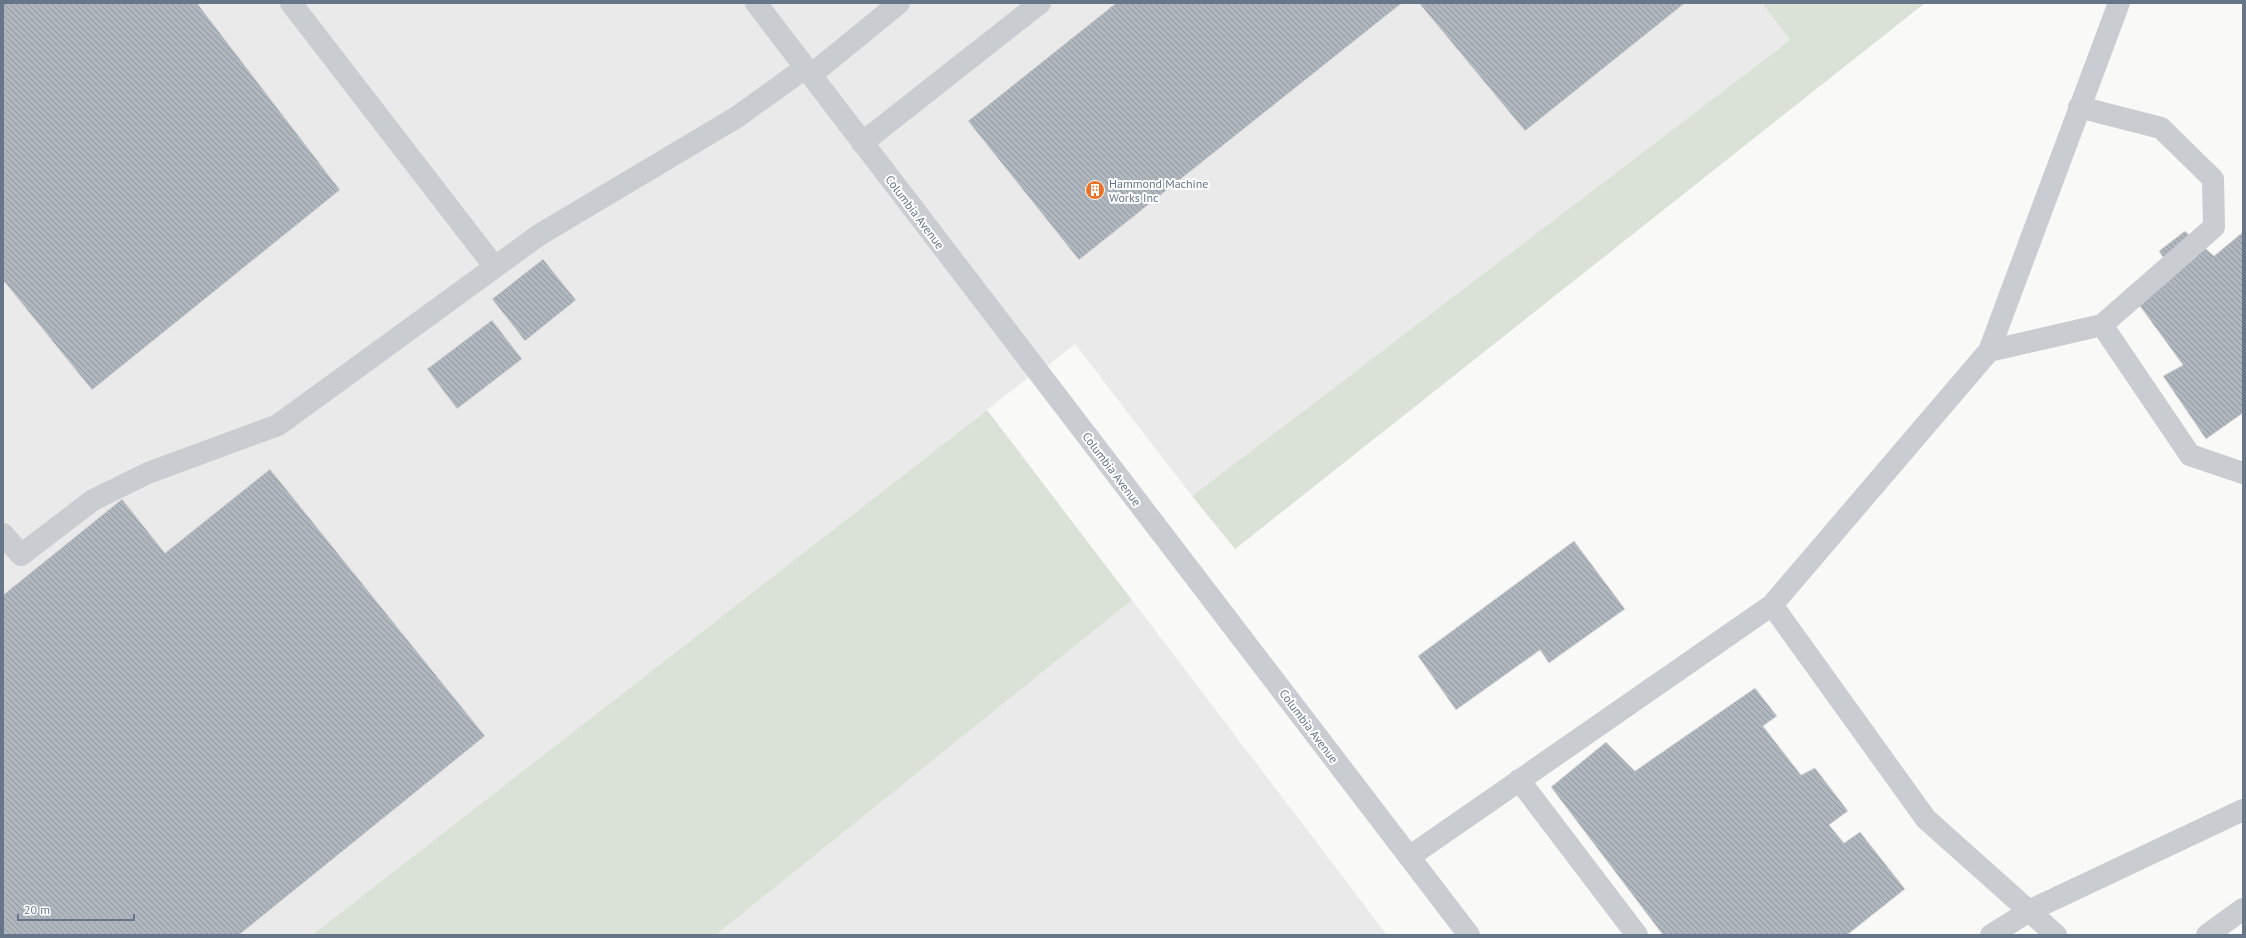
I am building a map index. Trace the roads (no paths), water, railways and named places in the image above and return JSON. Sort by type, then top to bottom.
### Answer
[{"type":"street","points":[[292,3],[494,266]]},
{"type":"street","name":"Columbia Avenue","points":[[756,3],[1469,935]]},
{"type":"street","points":[[3,534],[21,555],[93,500],[148,473],[278,425],[494,266],[539,235],[737,118],[808,72],[899,3]]},
{"type":"street","points":[[862,143],[1040,3]]},
{"type":"street","points":[[1409,857],[1772,605],[1989,351],[2119,3]]},
{"type":"street","points":[[1989,351],[2102,324],[2214,228],[2213,179],[2161,128],[2079,107]]},
{"type":"street","points":[[2102,324],[2190,454],[2243,473]]},
{"type":"street","points":[[1772,605],[1926,819],[2031,910],[2056,935]]},
{"type":"street","points":[[1519,780],[1637,935]]},
{"type":"street","points":[[1991,935],[2031,910],[2243,810]]},
{"type":"street","points":[[2207,935],[2243,909]]},
{"type":"place","name":"Hammond Machine Works Inc","points":[[1095,190]]}]
